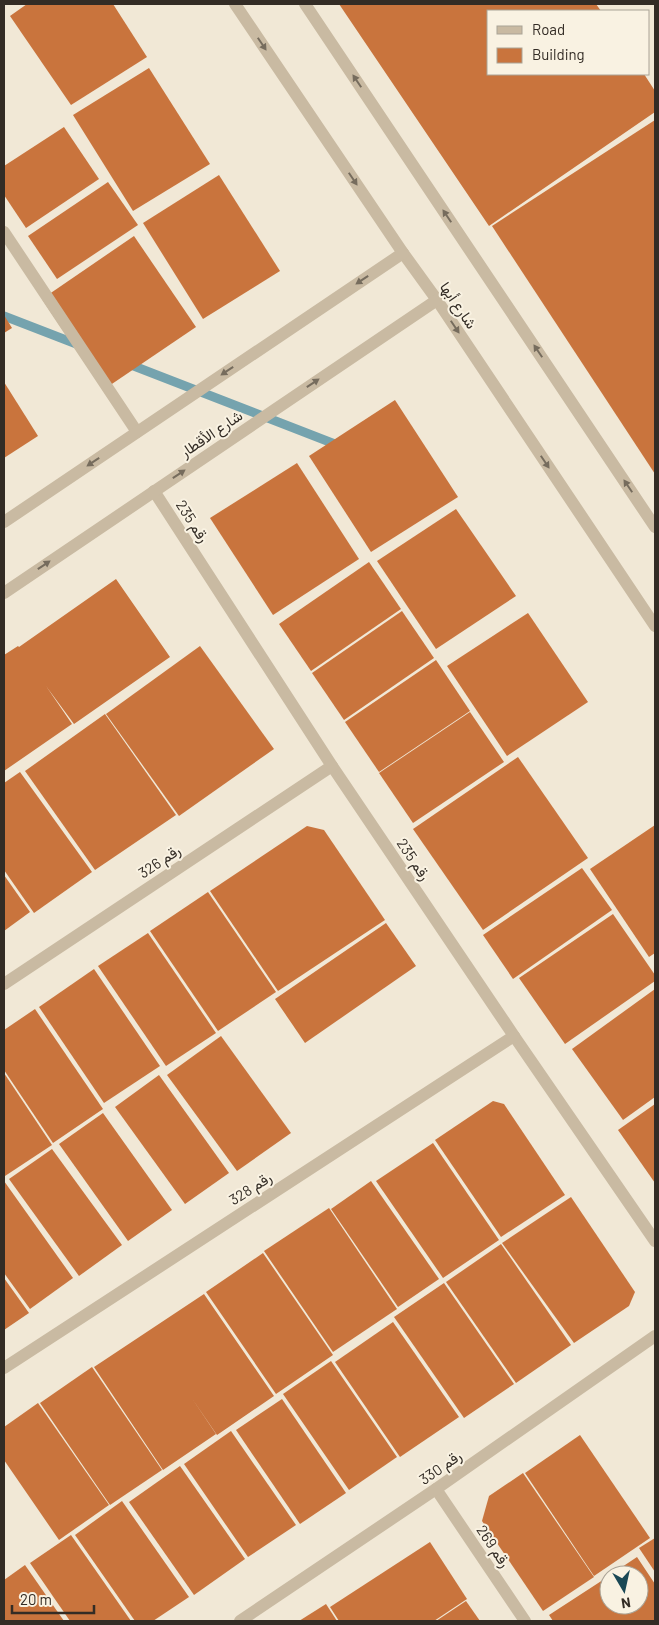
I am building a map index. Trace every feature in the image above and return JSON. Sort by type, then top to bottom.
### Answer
[{"type":"street","name":"شارع أبها","points":[[235,4],[403,253],[437,300],[655,626]]},
{"type":"street","points":[[305,4],[655,527]]},
{"type":"street","points":[[4,232],[137,432]]},
{"type":"street","points":[[4,522],[403,253]]},
{"type":"street","name":"شارع الأقطار","points":[[4,593],[437,300]]},
{"type":"street","name":"رقم 235","points":[[154,491],[332,766],[655,1241]]},
{"type":"street","name":"رقم 326","points":[[4,984],[332,766]]},
{"type":"street","name":"رقم 328","points":[[4,1368],[514,1036]]},
{"type":"street","name":"رقم 330","points":[[240,1621],[436,1489],[655,1336]]},
{"type":"street","name":"رقم 269","points":[[436,1489],[525,1621]]},
{"type":"building","points":[[27,4],[113,4],[147,57],[71,105],[10,16]]},
{"type":"building","points":[[339,4],[596,4],[600,10],[487,10],[487,75],[645,75],[655,91],[655,112],[489,226]]},
{"type":"building","points":[[149,68],[210,164],[133,211],[73,115]]},
{"type":"building","points":[[655,120],[655,474],[492,226]]},
{"type":"building","points":[[64,127],[99,179],[26,228],[4,195],[4,166]]},
{"type":"building","points":[[219,175],[280,271],[203,319],[143,223]]},
{"type":"building","points":[[108,182],[138,225],[57,279],[28,236]]},
{"type":"building","points":[[134,236],[196,327],[103,390],[42,299]]},
{"type":"building","points":[[4,315],[12,328],[4,333]]},
{"type":"building","points":[[4,382],[38,436],[4,458]]},
{"type":"building","points":[[395,400],[458,497],[371,552],[309,456]]},
{"type":"building","points":[[297,463],[359,559],[273,615],[210,518]]},
{"type":"building","points":[[456,509],[516,596],[436,649],[377,561]]},
{"type":"building","points":[[369,562],[401,609],[311,671],[279,624]]},
{"type":"building","points":[[116,579],[170,657],[74,724],[46,686],[72,724],[4,771],[4,655],[19,647]]},
{"type":"building","points":[[402,611],[434,658],[344,720],[312,673]]},
{"type":"building","points":[[528,613],[588,702],[507,756],[447,666]]},
{"type":"building","points":[[200,646],[274,749],[179,816],[106,714]]},
{"type":"building","points":[[436,660],[470,711],[379,772],[345,722]]},
{"type":"building","points":[[470,712],[504,762],[413,823],[379,773]]},
{"type":"building","points":[[105,714],[176,815],[95,870],[25,771]]},
{"type":"building","points":[[518,757],[588,858],[483,930],[413,829]]},
{"type":"building","points":[[20,772],[92,872],[34,913],[4,870],[4,783]]},
{"type":"building","points":[[655,825],[655,953],[649,957],[590,869]]},
{"type":"building","points":[[307,826],[324,830],[385,920],[278,991],[210,891]]},
{"type":"building","points":[[582,868],[612,910],[513,979],[483,935]]},
{"type":"building","points":[[4,875],[30,912],[4,931]]},
{"type":"building","points":[[208,892],[276,992],[218,1031],[150,931]]},
{"type":"building","points":[[613,914],[655,975],[655,981],[565,1044],[519,978]]},
{"type":"building","points":[[386,923],[416,966],[305,1043],[275,999]]},
{"type":"building","points":[[148,933],[216,1033],[166,1066],[98,966]]},
{"type":"building","points":[[94,969],[160,1066],[104,1103],[39,1007]]},
{"type":"building","points":[[655,989],[655,1097],[623,1120],[572,1049]]},
{"type":"building","points":[[35,1009],[103,1109],[53,1143],[4,1070],[4,1030]]},
{"type":"building","points":[[221,1036],[291,1133],[237,1171],[167,1075]]},
{"type":"building","points":[[4,1073],[52,1145],[5,1176],[4,1174]]},
{"type":"building","points":[[159,1075],[229,1173],[185,1204],[115,1107]]},
{"type":"building","points":[[493,1101],[504,1104],[565,1195],[501,1237],[435,1140]]},
{"type":"building","points":[[655,1104],[655,1183],[618,1130]]},
{"type":"building","points":[[103,1113],[172,1210],[128,1241],[59,1144]]},
{"type":"building","points":[[433,1143],[499,1240],[443,1278],[376,1181]]},
{"type":"building","points":[[52,1149],[122,1245],[79,1276],[9,1179]]},
{"type":"building","points":[[4,1181],[73,1278],[30,1309],[4,1273]]},
{"type":"building","points":[[371,1181],[439,1279],[398,1307],[331,1209]]},
{"type":"building","points":[[571,1197],[635,1292],[629,1306],[574,1343],[502,1243]]},
{"type":"building","points":[[329,1208],[397,1309],[333,1352],[264,1251]]},
{"type":"building","points":[[501,1244],[571,1345],[516,1383],[446,1282]]},
{"type":"building","points":[[263,1253],[333,1355],[276,1394],[206,1292]]},
{"type":"building","points":[[4,1278],[29,1313],[4,1330]]},
{"type":"building","points":[[444,1283],[514,1384],[464,1418],[394,1317]]},
{"type":"building","points":[[204,1294],[274,1396],[217,1435],[191,1397],[216,1434],[163,1470],[94,1367]]},
{"type":"building","points":[[393,1322],[459,1417],[400,1457],[335,1362]]},
{"type":"building","points":[[331,1361],[397,1457],[349,1490],[283,1394]]},
{"type":"building","points":[[92,1367],[162,1470],[110,1505],[40,1403]]},
{"type":"building","points":[[282,1399],[346,1493],[300,1524],[236,1430]]},
{"type":"building","points":[[38,1403],[109,1505],[59,1540],[4,1460],[4,1427]]},
{"type":"building","points":[[231,1431],[296,1525],[248,1557],[184,1464]]},
{"type":"building","points":[[580,1435],[650,1538],[610,1565],[599,1565],[599,1573],[594,1576],[525,1473]]},
{"type":"building","points":[[180,1466],[245,1559],[194,1595],[129,1502]]},
{"type":"building","points":[[523,1473],[594,1577],[543,1611],[482,1521],[489,1496]]},
{"type":"building","points":[[122,1501],[189,1597],[153,1621],[135,1621],[75,1535]]},
{"type":"building","points":[[71,1535],[131,1621],[70,1621],[30,1563]]},
{"type":"building","points":[[655,1538],[655,1572],[639,1548]]},
{"type":"building","points":[[430,1542],[467,1599],[434,1621],[339,1621],[330,1607]]},
{"type":"building","points":[[637,1557],[642,1565],[625,1565]]},
{"type":"building","points":[[25,1565],[64,1621],[5,1621],[4,1580]]},
{"type":"building","points":[[649,1575],[655,1584],[655,1621],[553,1621],[549,1615],[599,1582],[599,1615],[649,1615]]},
{"type":"building","points":[[466,1601],[480,1621],[436,1621]]},
{"type":"building","points":[[326,1604],[337,1621],[299,1621]]},
{"type":"waterway","points":[[4,316],[79,345]]},
{"type":"waterway","points":[[126,363],[340,446]]}]
